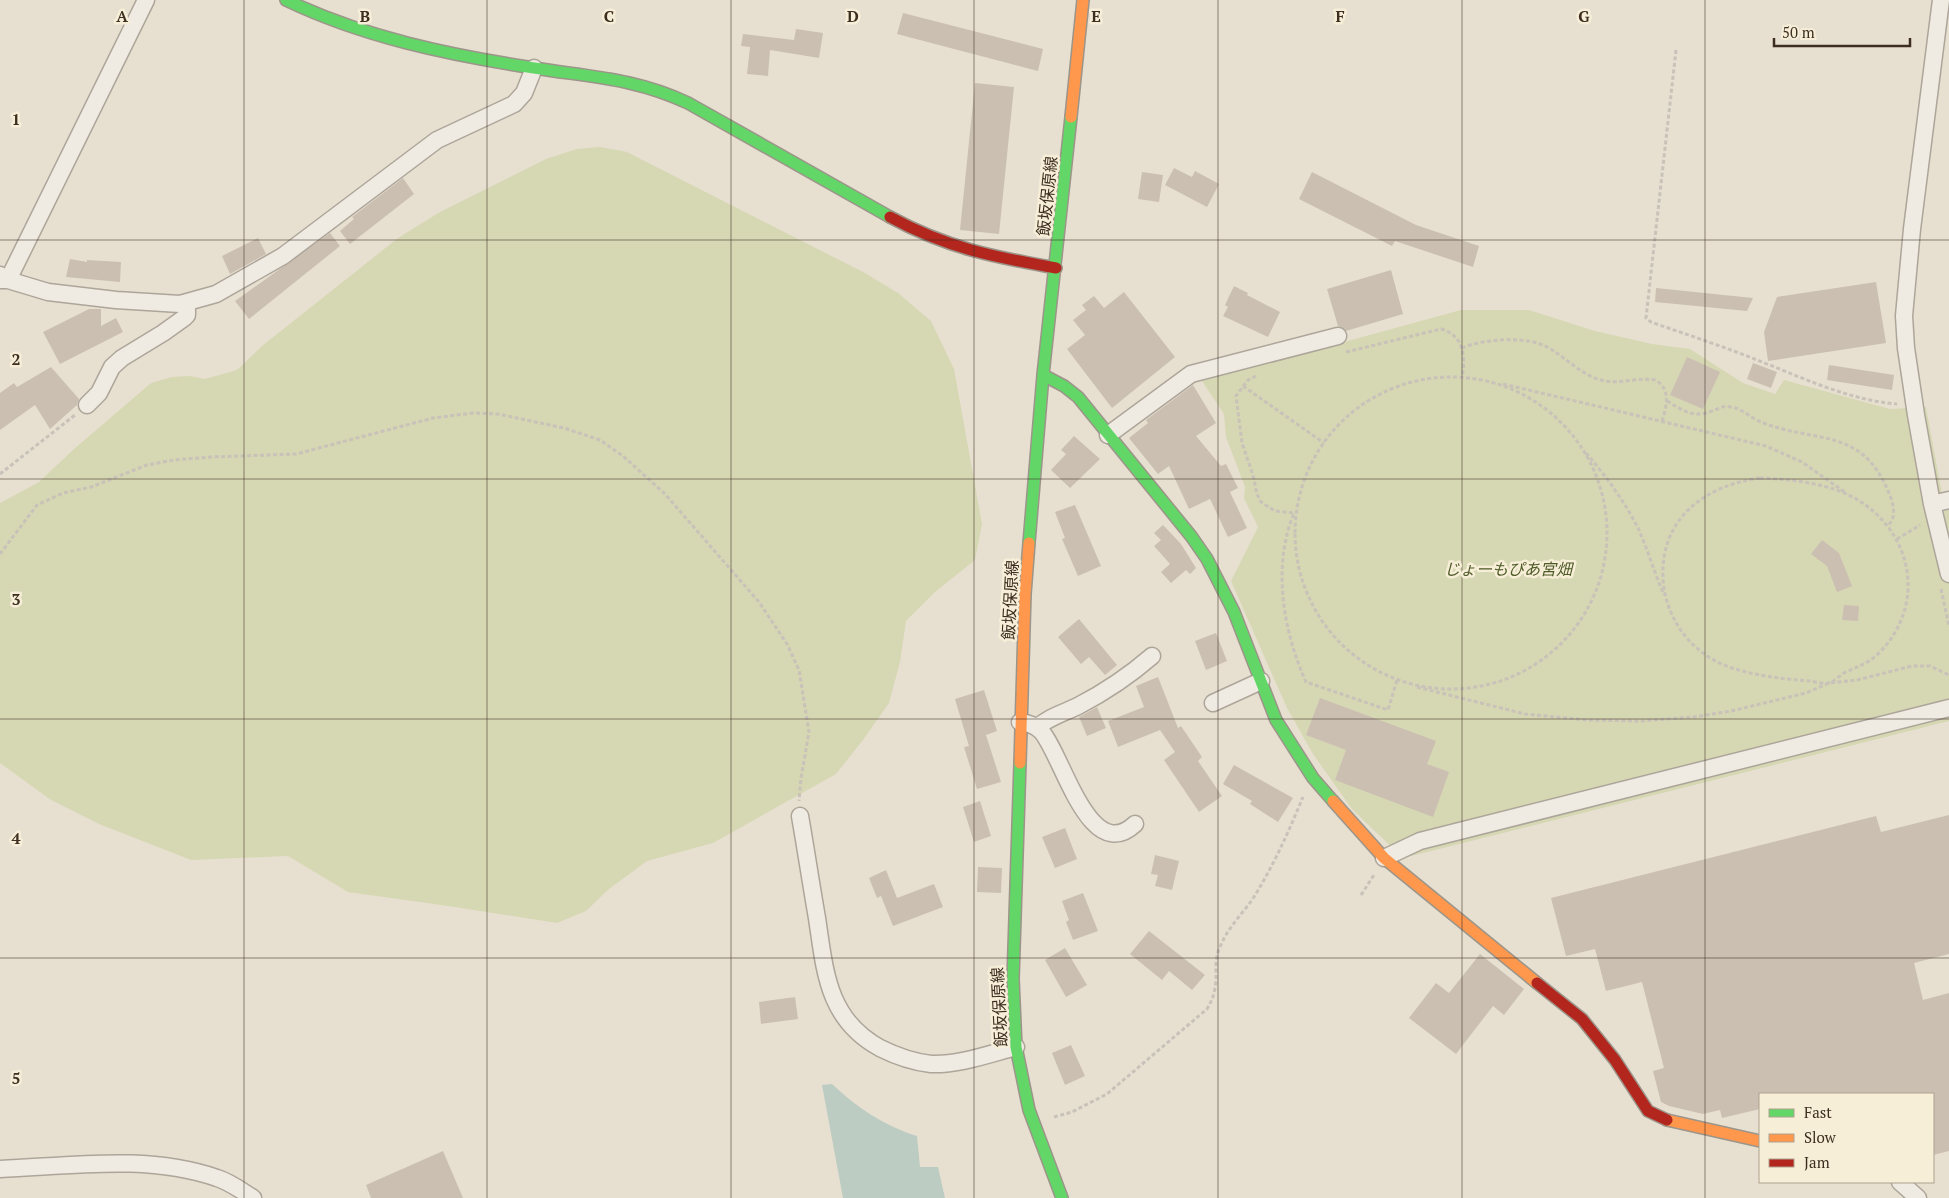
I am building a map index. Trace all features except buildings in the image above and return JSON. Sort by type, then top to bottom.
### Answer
[{"type":"street","points":[[146,0],[3,278],[32,288],[69,295],[180,304],[216,294],[283,256],[436,140],[514,104],[524,93],[534,68]]},
{"type":"street","points":[[286,0],[318,15],[432,50],[534,68],[623,80],[663,91],[688,103],[909,227],[962,249],[1056,268]]},
{"type":"street","name":"飯坂保原線","points":[[1062,1198],[1029,1110],[1016,1046],[1013,979],[1025,594],[1043,375],[1084,0]]},
{"type":"street","points":[[1941,0],[1905,290],[1904,316],[1906,348],[1914,403],[1932,504],[1949,574]]},
{"type":"street","points":[[87,405],[99,393],[112,367],[122,358],[163,333],[187,315],[187,302]]},
{"type":"street","points":[[1108,435],[1191,374],[1338,336]]},
{"type":"street","points":[[1043,375],[1064,386],[1078,398],[1174,516],[1188,530],[1203,551],[1227,598],[1276,720],[1313,778],[1384,858],[1582,1019],[1615,1060],[1648,1111],[1664,1118],[1759,1141]]},
{"type":"street","points":[[1932,504],[1949,500]]},
{"type":"street","points":[[1037,728],[1042,723],[1077,707],[1120,682],[1152,656]]},
{"type":"street","points":[[1213,703],[1261,682]]},
{"type":"street","points":[[1384,858],[1420,841],[1949,708]]},
{"type":"street","points":[[1020,722],[1031,724],[1037,728],[1049,742],[1062,772],[1078,801],[1099,827],[1108,834],[1116,835],[1123,833],[1135,824]]},
{"type":"street","points":[[800,816],[826,974],[836,1004],[843,1016],[854,1028],[868,1041],[889,1053],[908,1060],[931,1064],[959,1061],[1016,1046]]},
{"type":"street","points":[[0,1169],[135,1163],[184,1169],[217,1178],[253,1198]]},
{"type":"street","points":[[1901,1183],[1918,1198]]},
{"type":"path","points":[[1676,50],[1646,318],[1651,322],[1753,358],[1817,384],[1890,404],[1914,403]]},
{"type":"path","points":[[1344,352],[1436,329],[1445,330],[1462,348],[1465,362],[1462,377]]},
{"type":"path","points":[[1462,348],[1492,340],[1512,340],[1544,345],[1580,371],[1604,381],[1655,380],[1661,383],[1667,401],[1662,421]]},
{"type":"path","points":[[1261,374],[1248,380],[1236,396],[1236,412],[1242,443],[1261,502],[1276,511],[1294,513]]},
{"type":"path","points":[[1397,680],[1388,710],[1306,682],[1298,665],[1289,628],[1282,572],[1283,547],[1310,466],[1324,443],[1348,415],[1365,402],[1403,384],[1424,379],[1462,377],[1543,392],[1766,446],[1785,453],[1816,471],[1878,516],[1897,539],[1907,568],[1908,583],[1905,612],[1892,639],[1872,660],[1830,683],[1806,693],[1731,711],[1694,716],[1615,721],[1558,718],[1525,714],[1422,689],[1414,685]]},
{"type":"path","points":[[1487,381],[1533,400],[1561,422],[1601,470],[1628,510],[1644,543],[1680,630],[1694,646],[1716,661],[1743,672],[1773,678],[1830,683],[1857,680],[1922,665],[1930,666],[1949,675]]},
{"type":"path","points":[[1243,386],[1324,443]]},
{"type":"path","points":[[1667,401],[1693,415],[1732,407],[1761,423],[1856,448],[1870,459],[1875,466],[1890,496],[1894,512],[1890,524],[1887,526]]},
{"type":"path","points":[[0,474],[87,405]]},
{"type":"path","points":[[0,554],[37,505],[63,493],[91,487],[147,464],[211,457],[296,454],[433,418],[472,413],[498,414],[564,428],[600,440],[622,456],[664,494],[760,602],[786,644],[799,670],[809,732],[799,796],[800,816]]},
{"type":"path","points":[[1294,513],[1299,570],[1306,591],[1315,610],[1336,638],[1357,658],[1397,680],[1435,689],[1477,688],[1518,675],[1553,651],[1581,619],[1592,601],[1600,581],[1607,538],[1606,517],[1596,476],[1587,456],[1575,439]]},
{"type":"path","points":[[1671,612],[1664,586],[1664,556],[1674,528],[1692,504],[1703,497],[1730,484],[1760,478],[1797,480],[1841,492],[1852,498]]},
{"type":"path","points":[[1897,539],[1925,522]]},
{"type":"path","points":[[1034,1122],[1072,1112],[1107,1094],[1207,1009],[1216,986],[1216,964],[1220,947],[1278,855],[1307,785],[1313,778]]},
{"type":"green space","points":[[600,147],[627,152],[865,273],[898,293],[931,321],[954,369],[982,524],[975,560],[935,592],[906,621],[900,662],[889,703],[836,774],[713,843],[647,861],[609,889],[586,911],[557,923],[348,892],[288,856],[191,860],[99,824],[51,800],[0,763],[0,503],[39,482],[74,449],[151,383],[172,377],[190,376],[205,379],[237,370],[262,346],[398,238],[440,212],[546,159],[577,149]]},
{"type":"green space","name":"じょーもぴあ宮畑","points":[[1461,310],[1529,310],[1595,331],[1652,344],[1690,349],[1743,383],[1775,394],[1784,380],[1890,409],[1926,407],[1942,494],[1949,494],[1949,721],[1403,858],[1352,809],[1313,754],[1287,708],[1231,581],[1258,527],[1244,498],[1245,487],[1226,437],[1224,414],[1202,381]]},
{"type":"shaded area","points":[[832,1084],[872,1115],[893,1127],[917,1136],[920,1167],[938,1167],[945,1198],[843,1198],[822,1085]]},
{"type":"traffic: fast","points":[[286,0],[345,24],[438,51],[631,83],[649,88],[688,103],[890,217]]},
{"type":"traffic: fast","points":[[1029,543],[1043,375],[1071,117]]},
{"type":"traffic: fast","points":[[1043,375],[1064,386],[1078,397],[1191,536],[1207,559],[1234,612],[1276,720],[1313,778],[1333,801]]},
{"type":"traffic: fast","points":[[1020,763],[1013,979],[1016,1047],[1029,1110],[1062,1198]]},
{"type":"traffic: slow","points":[[1071,117],[1083,0]]},
{"type":"traffic: slow","points":[[1020,763],[1025,594],[1029,543]]},
{"type":"traffic: slow","points":[[1333,801],[1384,858],[1537,983]]},
{"type":"traffic: slow","points":[[1667,1120],[1759,1141]]},
{"type":"traffic: jam","points":[[890,217],[911,228],[951,244],[1012,260],[1056,268]]},
{"type":"traffic: jam","points":[[1537,983],[1582,1019],[1615,1060],[1648,1111],[1667,1120]]}]
